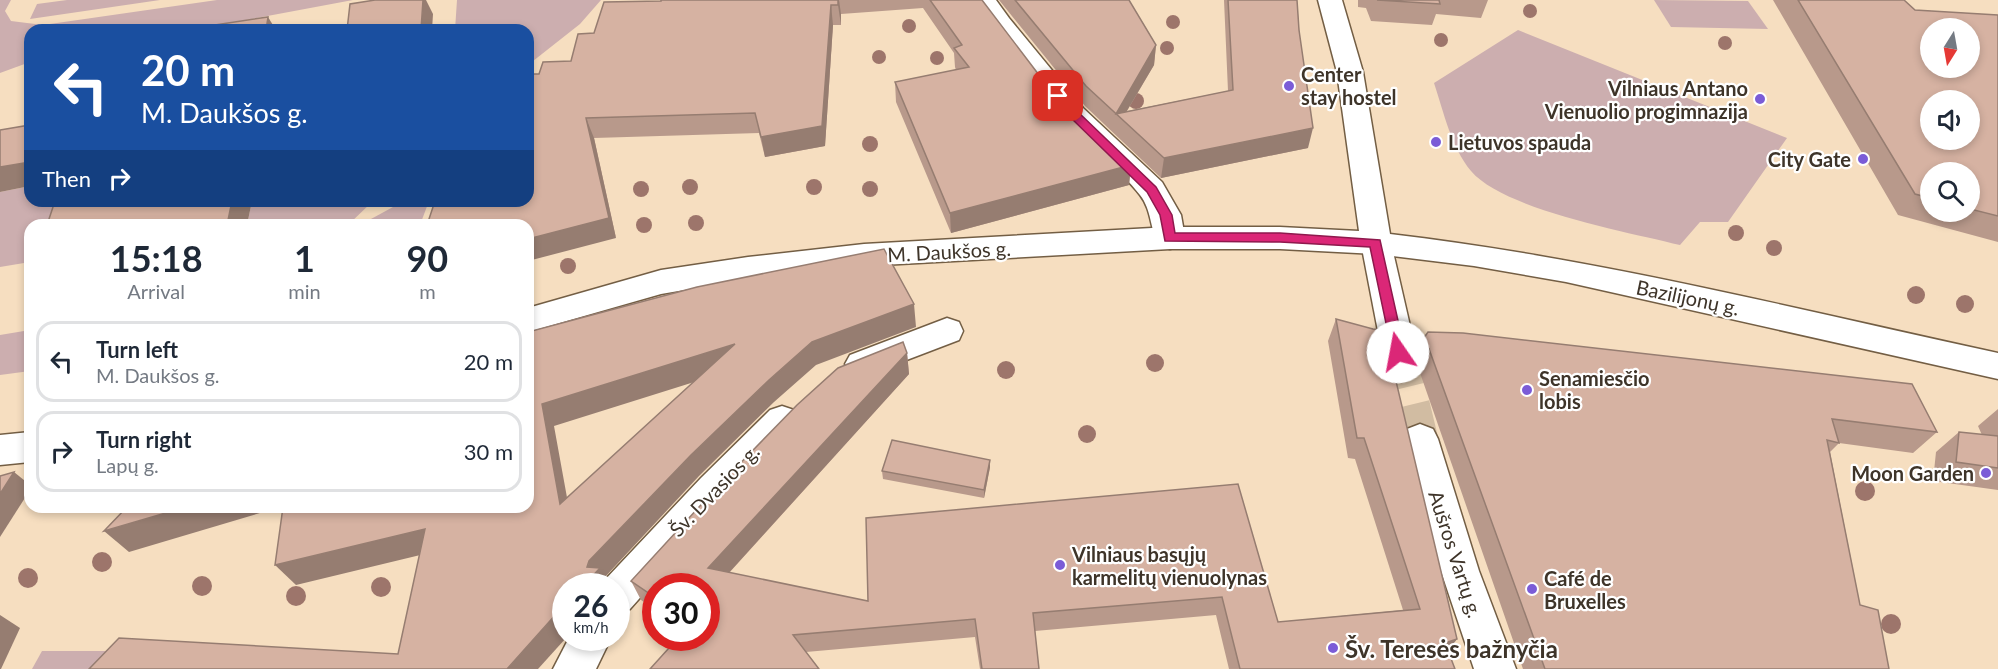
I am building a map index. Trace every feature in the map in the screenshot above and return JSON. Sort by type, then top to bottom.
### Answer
[{"type":"main road","points":[[984,0],[999,23],[1073,114],[1152,189],[1166,215],[1170,238]]},
{"type":"main road","points":[[1330,0],[1350,72],[1376,243],[1398,352]]},
{"type":"main road","name":"M. Daukšos g.","points":[[534,318],[661,282],[748,268],[864,255],[1170,238],[1280,238],[1376,243]]},
{"type":"main road","name":"Bazilijonų g.","points":[[1376,243],[1474,255],[1566,271],[1998,366]]},
{"type":"main road","name":"Šv. Dvasios g.","points":[[630,581],[714,489],[817,388],[947,331]]},
{"type":"main road","name":"Aušros Vartų g.","points":[[1420,439],[1460,571],[1495,669]]},
{"type":"main road","points":[[0,450],[24,448]]},
{"type":"main road","points":[[574,669],[584,651]]},
{"type":"shaded area","points":[[0,0],[11,0],[5,11],[11,21],[35,24],[24,24],[24,64],[0,73]]},
{"type":"shaded area","points":[[67,0],[160,0],[30,19],[37,4]]},
{"type":"shaded area","points":[[217,0],[353,0],[225,24],[50,24]]},
{"type":"shaded area","points":[[457,0],[601,0],[580,24],[534,60],[534,24],[455,24]]},
{"type":"shaded area","points":[[1654,0],[1748,1],[1768,29],[1671,27]]},
{"type":"shaded area","points":[[1518,30],[1787,138],[1728,222],[1700,222],[1680,245],[1569,218],[1510,197],[1487,185],[1464,162],[1449,129],[1434,83]]},
{"type":"shaded area","points":[[24,187],[24,207],[79,207],[75,219],[24,219],[24,263],[0,267],[0,192]]},
{"type":"shaded area","points":[[251,207],[367,207],[354,219],[248,219]]},
{"type":"shaded area","points":[[393,207],[427,207],[422,219],[371,219]]},
{"type":"shaded area","points":[[24,331],[24,372],[0,375],[0,335]]},
{"type":"shaded area","points":[[42,651],[108,651],[104,669],[32,669]]},
{"type":"building","points":[[375,0],[423,0],[421,24],[348,24],[350,4]]},
{"type":"building","points":[[838,0],[838,5],[831,5],[822,126],[761,137],[755,113],[586,118],[609,218],[534,237],[534,219],[429,219],[433,207],[534,207],[534,74],[539,74],[543,62],[571,61],[578,34],[594,33],[604,2]]},
{"type":"building","points":[[930,0],[982,0],[1039,75],[1064,103],[1131,165],[950,213],[895,82],[969,67],[954,48],[962,45]]},
{"type":"building","points":[[1015,0],[1129,0],[1156,45],[1116,114],[1086,86]]},
{"type":"building","points":[[1228,0],[1297,0],[1313,128],[1164,158],[1116,114],[1233,90]]},
{"type":"building","points":[[1377,0],[1439,0],[1440,4]]},
{"type":"building","points":[[1798,0],[1904,0],[1915,10],[1998,15],[1998,216],[1980,212],[1980,162],[1920,162],[1920,195],[1915,194]]},
{"type":"building","points":[[268,17],[267,24],[222,24]]},
{"type":"building","points":[[24,126],[24,163],[0,167],[0,130]]},
{"type":"building","points":[[53,207],[231,207],[228,219],[49,219]]},
{"type":"building","points":[[884,249],[914,304],[812,342],[691,455],[589,561],[587,567],[600,568],[595,573],[552,573],[552,619],[507,669],[89,669],[119,638],[398,654],[425,529],[275,565],[282,513],[534,513],[534,330],[697,287]],"holes":[[[735,344],[560,504],[542,404]]]},
{"type":"building","points":[[1336,319],[1373,329],[1388,330],[1394,341],[1408,346],[1421,342],[1428,332],[1463,333],[1912,384],[1937,432],[1832,419],[1839,443],[1827,440],[1860,605],[1878,610],[1889,669],[1545,669],[1429,349],[1391,360],[1457,639],[1445,643],[1455,669],[1240,669],[1222,597],[1033,613],[1039,669],[982,669],[975,619],[793,635],[819,669],[650,669],[666,651],[720,651],[720,573],[642,573],[642,588],[631,581],[722,482],[797,405],[838,368],[903,342],[907,353],[708,568],[868,601],[866,518],[1238,484],[1278,622],[1420,609],[1364,438],[1357,438]]},
{"type":"building","points":[[1959,432],[1998,436],[1998,468],[1956,462]]},
{"type":"building","points":[[892,440],[990,460],[984,490],[882,471]]},
{"type":"building","points":[[14,472],[0,494],[0,476]]},
{"type":"building","points":[[121,513],[166,513],[104,531]]},
{"type":"tunnel","points":[[1399,352],[1420,439]]},
{"type":"place","name":"Center stay hostel","points":[[1289,86]]},
{"type":"place","name":"Vilniaus Antano Vienuolio progimnazija","points":[[1760,99]]},
{"type":"place","name":"Lietuvos spauda","points":[[1436,142]]},
{"type":"place","name":"City Gate","points":[[1863,159]]},
{"type":"place","name":"Senamiesčio lobis","points":[[1527,390]]},
{"type":"place","name":"Moon Garden","points":[[1986,473]]},
{"type":"place","name":"Vilniaus basųjų karmelitų vienuolynas","points":[[1060,565]]},
{"type":"place","name":"Café de Bruxelles","points":[[1532,589]]},
{"type":"place","name":"Šv. Teresės bažnyčia","points":[[1333,648]]},
{"type":"route","points":[[1058,96],[1073,114],[1152,189],[1166,215],[1170,238],[1280,238],[1376,243],[1398,352]]}]
